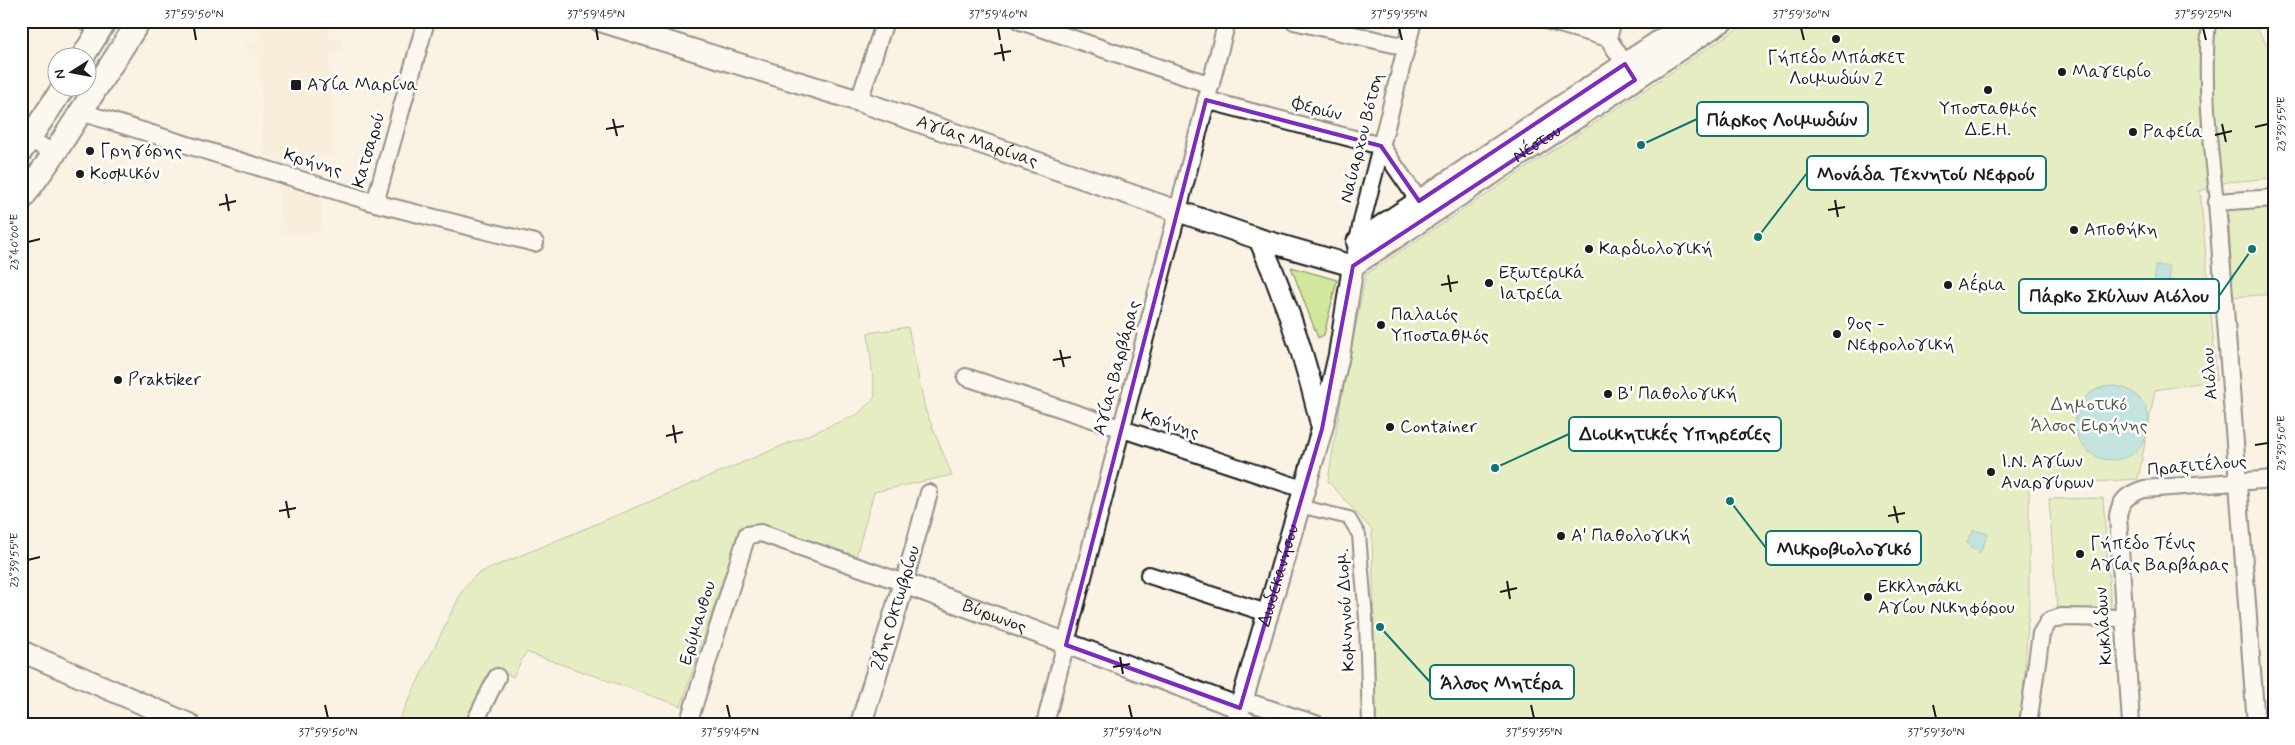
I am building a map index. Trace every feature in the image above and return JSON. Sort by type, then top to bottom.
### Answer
[{"type":"main road","points":[[21,200],[54,154],[139,21]]},
{"type":"main road","points":[[86,48],[97,23]]},
{"type":"main road","points":[[24,141],[56,98]]},
{"type":"street","name":"Κατσαρού","points":[[375,203],[426,21]]},
{"type":"street","name":"Αγίας Μαρίνας","points":[[600,21],[644,28],[1259,239],[1352,266]]},
{"type":"street","points":[[859,101],[885,21]]},
{"type":"street","name":"Φερών","points":[[1020,21],[1049,26],[1208,93],[1381,146]]},
{"type":"street","name":"Αγίας Βαρβάρας","points":[[1045,724],[1227,21]]},
{"type":"street","points":[[1294,21],[1406,47]]},
{"type":"street","name":"Ναύαρχου Βότση","points":[[1352,266],[1413,21]]},
{"type":"street","points":[[1549,21],[1608,38],[1630,72]]},
{"type":"street","points":[[1608,38],[1613,21]]},
{"type":"street","name":"Νέστου","points":[[1352,266],[1630,72],[1689,21]]},
{"type":"street","name":"Νέστου","points":[[1357,242],[1419,201],[1630,72],[1723,21]]},
{"type":"street","name":"Αιόλου","points":[[2209,21],[2206,48],[2207,114],[2218,202],[2256,724]]},
{"type":"street","name":"Κρήνης","points":[[81,112],[375,203],[535,243]]},
{"type":"street","points":[[24,141],[54,154]]},
{"type":"street","points":[[1381,146],[1419,201]]},
{"type":"street","points":[[2218,202],[2274,198]]},
{"type":"street","name":"Δωδεκανήσου","points":[[1259,239],[1293,321],[1310,375],[1322,429]]},
{"type":"street","name":"Δωδεκανήσου","points":[[1239,712],[1322,429],[1339,355],[1352,266]]},
{"type":"street","name":"Κρήνης","points":[[966,377],[1122,429],[1301,498]]},
{"type":"street","name":"Πραξιτέλους","points":[[2125,498],[2144,489],[2274,479]]},
{"type":"street","name":"28ης Οκτωβρίου","points":[[861,724],[929,493]]},
{"type":"street","name":"Κομνηνού Διομ.","points":[[1301,498],[1350,518],[1359,535],[1366,619],[1369,724]]},
{"type":"street","name":"Κυκλάδων","points":[[2125,498],[2119,506],[2118,516],[2131,724]]},
{"type":"street","name":"Βύρωνος","points":[[747,535],[761,533],[904,583],[1239,712],[1257,724]]},
{"type":"street","name":"Ερύμανθου","points":[[688,724],[747,535]]},
{"type":"street","points":[[1149,575],[1268,613]]},
{"type":"street","points":[[2028,724],[2041,634],[2050,621],[2061,617],[2124,618]]},
{"type":"street","points":[[21,651],[189,724]]},
{"type":"street","points":[[474,724],[497,677]]},
{"type":"street","name":"Βύρωνος","points":[[1239,712],[1316,724]]},
{"type":"highlighted area","points":[[1625,64],[1635,80],[1353,266],[1322,429],[1240,708],[1066,645],[1206,100],[1381,146],[1419,201]]},
{"type":"shaded area","points":[[258,21],[329,21],[329,39],[342,39],[342,52],[330,52],[333,155],[320,155],[322,232],[280,233],[277,157],[263,157],[260,55],[247,55],[246,42],[259,41]]},
{"type":"green space","name":"Δημοτικό Άλσος Ειρήνης","points":[[1749,21],[2252,21],[2274,56],[2274,178],[2227,182],[2200,191],[2217,380],[2155,390],[2138,479],[2029,486],[2029,607],[2021,724],[1376,724],[1372,530],[1328,481],[1341,401],[1366,274]]},
{"type":"green space","points":[[2274,208],[2274,294],[2233,297],[2228,209]]},
{"type":"green space","points":[[1291,267],[1337,280],[1324,335],[1318,338]]},
{"type":"green space","points":[[908,327],[925,409],[952,475],[874,492],[856,556],[749,526],[739,532],[681,706],[526,652],[513,677],[499,670],[490,672],[464,724],[397,724],[463,589],[477,574],[858,414],[875,397],[868,333]]},
{"type":"green space","name":"Γήπεδο Τένις Αγίας Βαρβάρας","points":[[2103,498],[2111,608],[2057,610],[2049,499]]},
{"type":"water","points":[[2155,266],[2169,266],[2170,287],[2155,287]]},
{"type":"water","points":[[2112,386],[2126,389],[2138,397],[2146,409],[2149,423],[2146,437],[2138,449],[2126,457],[2112,460],[2098,457],[2086,449],[2078,437],[2075,423],[2078,409],[2086,397],[2098,389]]},
{"type":"water","points":[[1974,530],[1988,534],[1980,553],[1966,543]]},
{"type":"place","name":"Γήπεδο Μπάσκετ Λοιμωδών 2","points":[[1836,39]]},
{"type":"place","name":"Μαγειρίο","points":[[2062,72]]},
{"type":"place","name":"Αγία Μαρίνα","points":[[296,85]]},
{"type":"place","name":"Υποσταθμός Δ.Ε.Η.","points":[[1988,90]]},
{"type":"place","name":"Ραφεία","points":[[2133,132]]},
{"type":"place","name":"Πάρκος Λοιμωδών","points":[[1641,145]]},
{"type":"place","name":"Γρηγόρης","points":[[90,151]]},
{"type":"place","name":"Κοσμικόν","points":[[80,174]]},
{"type":"place","name":"Αποθήκη","points":[[2074,230]]},
{"type":"place","name":"Μονάδα Τεχνητού Νεφρού","points":[[1758,237]]},
{"type":"place","name":"Καρδιολογική","points":[[1589,249]]},
{"type":"place","name":"Πάρκο Σκύλων Αιόλου","points":[[2252,249]]},
{"type":"place","name":"Εξωτερικά Ιατρεία","points":[[1489,283]]},
{"type":"place","name":"Αέρια","points":[[1948,285]]},
{"type":"place","name":"Παλαιός Υποσταθμός","points":[[1381,325]]},
{"type":"place","name":"9ος - Νεφρολογική","points":[[1837,334]]},
{"type":"place","name":"Praktiker","points":[[118,380]]},
{"type":"place","name":"Β' Παθολογική","points":[[1608,394]]},
{"type":"place","name":"Container","points":[[1390,427]]},
{"type":"place","name":"Διοικητικές Υπηρεσίες","points":[[1495,468]]},
{"type":"place","name":"Ι.Ν. Αγίων Αναργύρων","points":[[1991,472]]},
{"type":"place","name":"Μικροβιολογικό","points":[[1730,501]]},
{"type":"place","name":"Α' Παθολογική","points":[[1561,536]]},
{"type":"place","name":"Γήπεδο Τένις Αγίας Βαρβάρας","points":[[2080,554]]},
{"type":"place","name":"Εκκλησάκι Αγίου Νικηφόρου","points":[[1868,597]]},
{"type":"place","name":"Άλσος Μητέρα","points":[[1380,627]]}]
